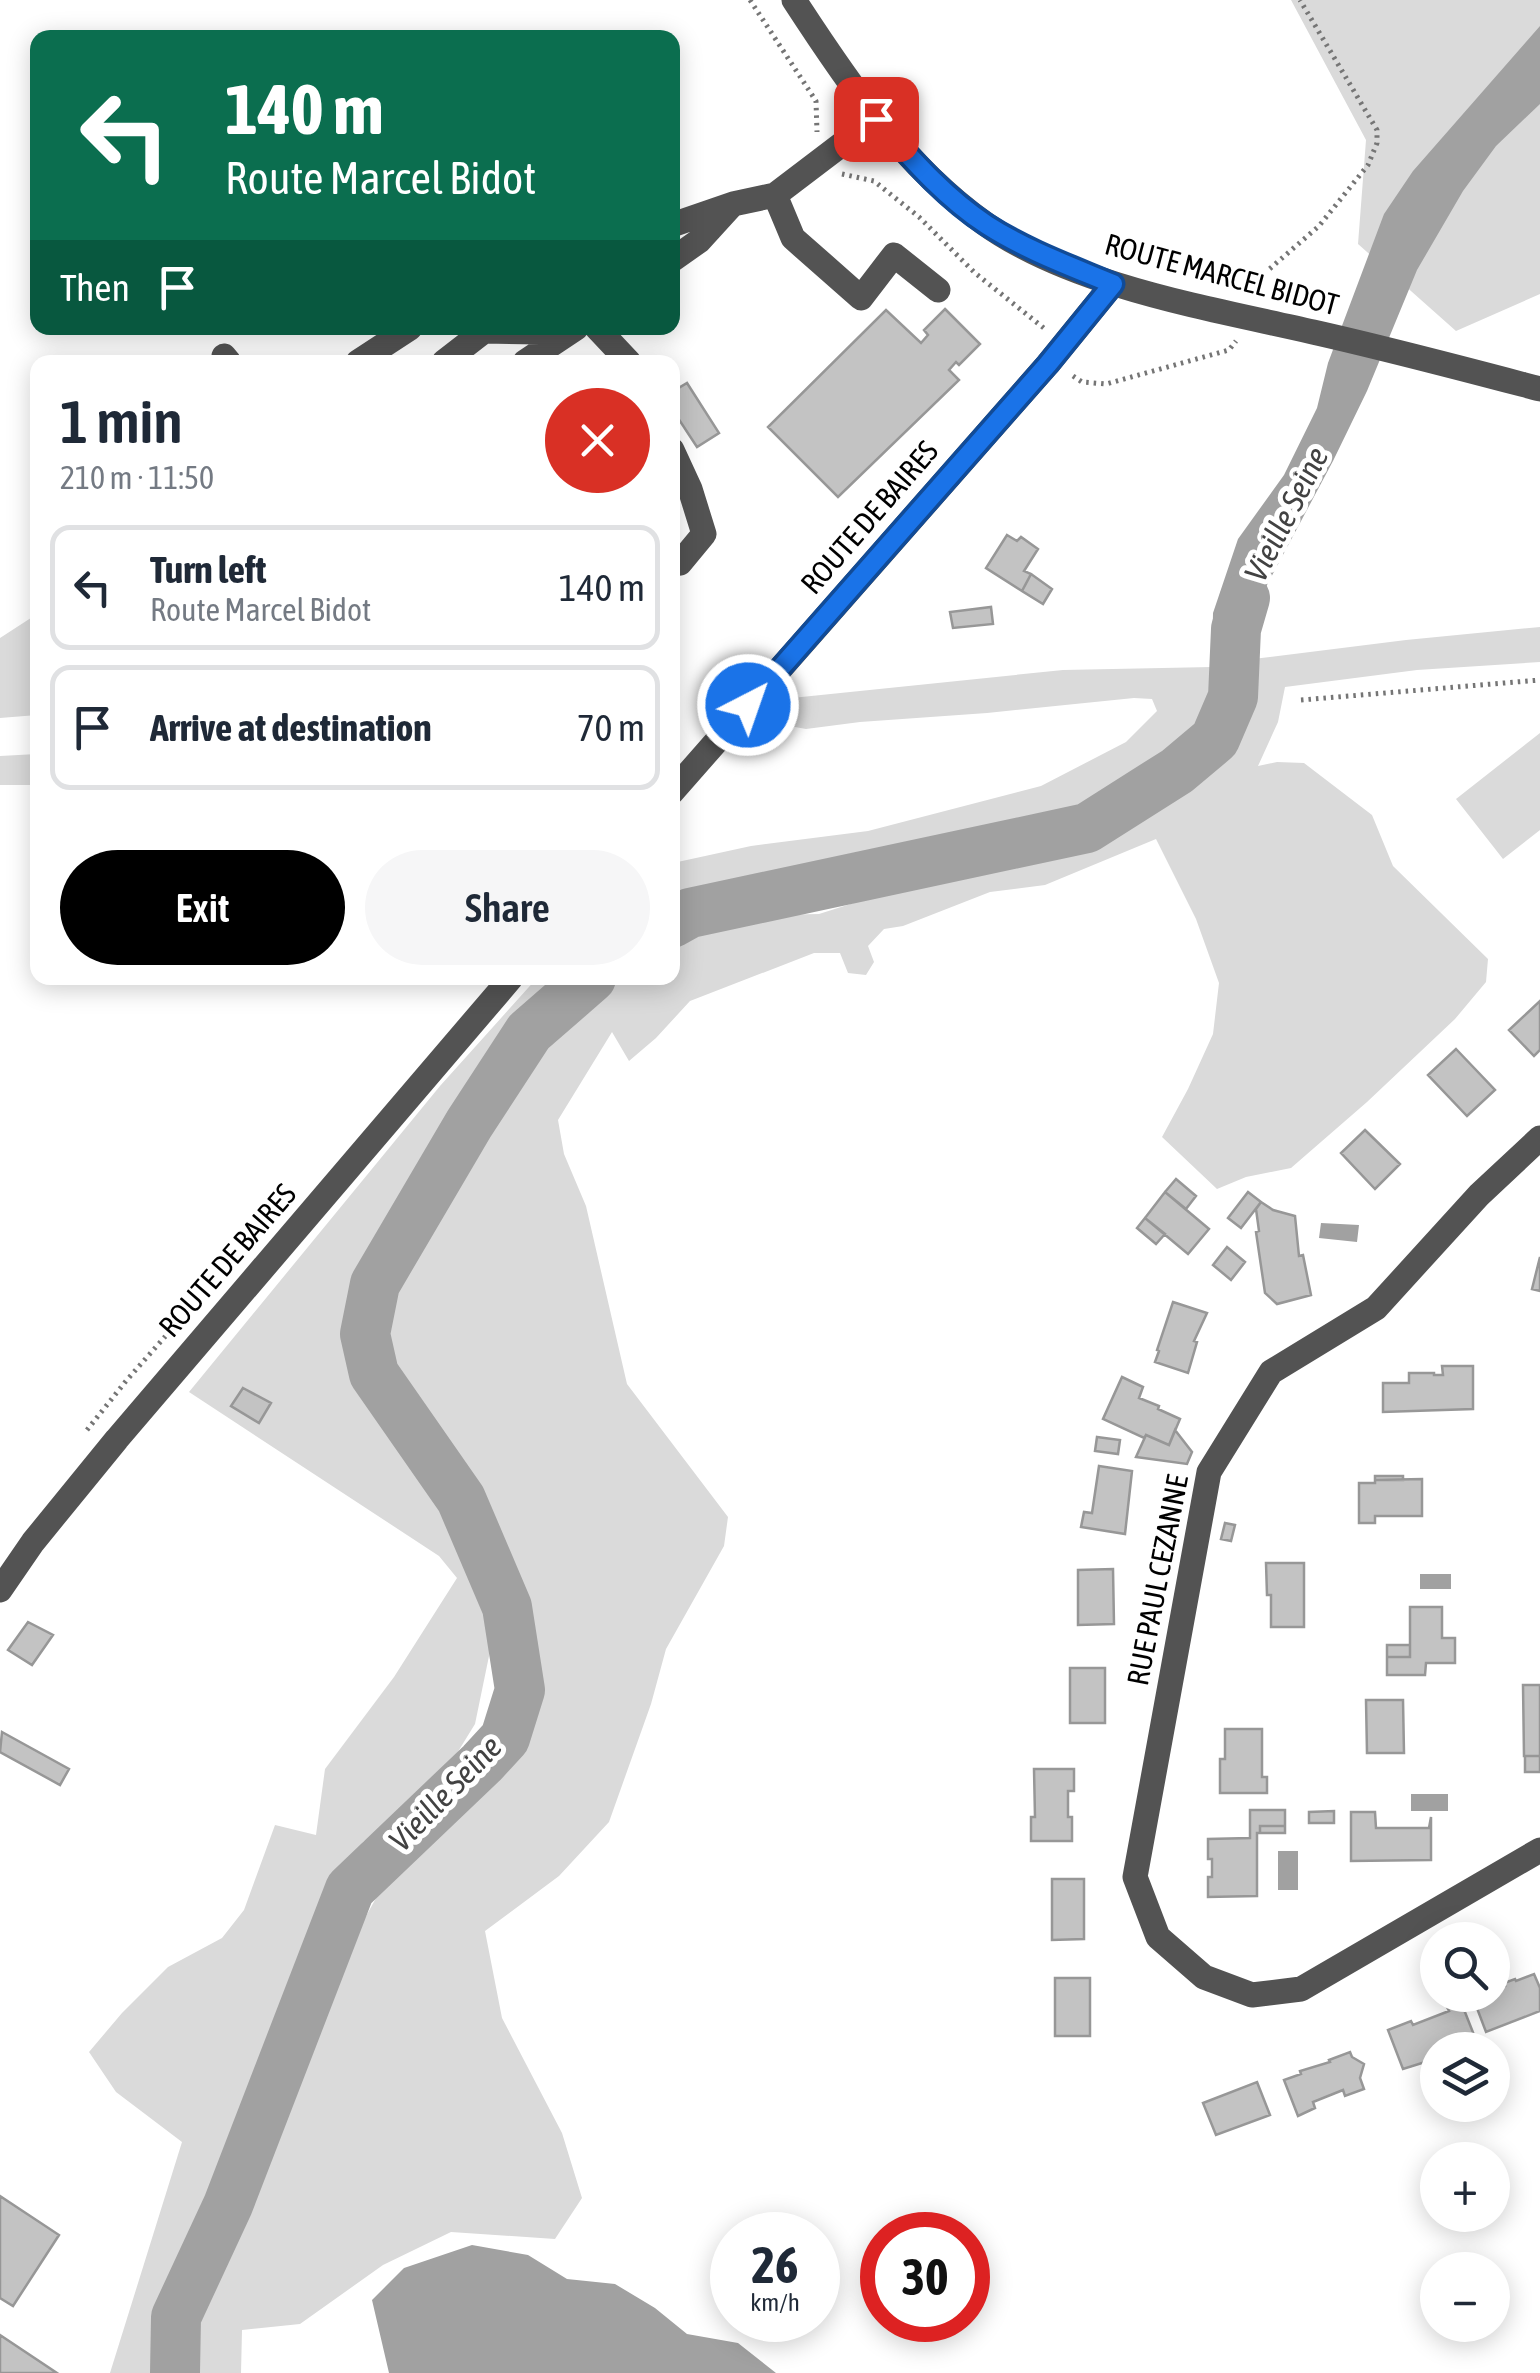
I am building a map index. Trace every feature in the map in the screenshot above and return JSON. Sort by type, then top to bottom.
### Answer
[{"type":"street","name":"ROUTE MARCEL BIDOT","points":[[794,0],[876,119],[936,184],[987,225],[1038,253],[1113,284],[1540,389]]},
{"type":"street","points":[[680,222],[775,195],[876,119]]},
{"type":"street","points":[[775,195],[793,238],[861,298],[894,256],[938,290]]},
{"type":"street","points":[[680,254],[699,241],[733,204]]},
{"type":"street","name":"ROUTE DE BAIRES","points":[[680,783],[1113,284]]},
{"type":"street","points":[[369,355],[399,335]]},
{"type":"street","points":[[453,355],[479,335]]},
{"type":"street","points":[[535,355],[565,335]]},
{"type":"street","points":[[680,468],[704,534],[680,563]]},
{"type":"street","name":"ROUTE DE BAIRES","points":[[0,1590],[33,1542],[117,1438],[506,985]]},
{"type":"street","name":"RUE PAUL CEZANNE","points":[[1540,1138],[1480,1195],[1376,1308],[1272,1372],[1209,1472],[1135,1877],[1158,1937],[1204,1977],[1252,1995],[1301,1990],[1540,1850]]},
{"type":"path","points":[[750,0],[816,101],[818,144],[840,174],[874,181],[975,272],[1082,382],[1106,384],[1229,350],[1249,318],[1253,298],[1266,272],[1319,226],[1368,165],[1377,143],[1376,130],[1300,0]]},
{"type":"path","points":[[1301,700],[1540,680]]},
{"type":"shaded area","points":[[1291,0],[1540,0],[1540,294],[1456,331],[1358,244],[1366,140]]},
{"type":"shaded area","points":[[30,619],[30,716],[0,718],[0,638]]},
{"type":"shaded area","points":[[1540,627],[1540,662],[1417,670],[1285,687],[1278,722],[1258,766],[1304,763],[1372,815],[1393,866],[1488,959],[1486,982],[1455,1019],[1291,1168],[1246,1177],[1217,1189],[1162,1137],[1213,1034],[1219,983],[1196,919],[1156,839],[1045,885],[990,892],[903,926],[884,929],[868,946],[874,962],[866,975],[848,973],[840,953],[814,953],[690,1001],[629,1061],[612,1032],[558,1120],[564,1154],[586,1206],[627,1384],[728,1517],[724,1546],[666,1649],[609,1822],[559,1876],[485,1931],[502,2018],[562,2133],[582,2198],[555,2239],[451,2232],[383,2265],[300,2324],[242,2330],[241,2373],[186,2373],[190,2323],[225,2256],[346,1952],[380,1891],[479,1798],[515,1751],[535,1696],[510,1580],[470,1487],[379,1367],[373,1325],[388,1280],[446,1175],[524,1048],[567,1008],[599,985],[680,985],[680,934],[724,916],[819,914],[923,881],[1059,850],[1161,801],[1220,752],[1243,719],[1253,659]]},
{"type":"shaded area","points":[[1212,667],[1215,704],[1209,724],[1181,755],[1071,811],[882,857],[680,896],[680,861],[751,846],[868,831],[1041,786],[1126,742],[1157,711],[1152,699],[1134,698],[806,729],[784,725],[782,699],[1063,670]]},
{"type":"shaded area","points":[[1540,733],[1540,830],[1503,859],[1456,799]]},
{"type":"shaded area","points":[[30,754],[30,785],[0,785],[0,756]]},
{"type":"shaded area","points":[[531,985],[566,985],[508,1041],[368,1268],[353,1328],[364,1378],[441,1495],[492,1604],[489,1656],[475,1724],[435,1789],[363,1842],[190,2258],[163,2328],[153,2373],[110,2373],[182,2142],[116,2092],[89,2052],[168,1967],[222,1938],[244,1910],[275,1825],[316,1835],[325,1769],[394,1677],[457,1578],[439,1556],[189,1392],[440,1086]]},
{"type":"water","points":[[1540,26],[1540,104],[1496,146],[1463,191],[1417,270],[1367,391],[1267,585],[1258,614],[1253,659],[1212,667],[1213,613],[1238,539],[1284,475],[1317,408],[1328,363],[1384,214],[1413,171]]},
{"type":"water","points":[[1321,1223],[1359,1225],[1357,1242],[1319,1238]]},
{"type":"water","points":[[1420,1574],[1451,1574],[1451,1589],[1420,1589]]},
{"type":"water","points":[[1411,1794],[1448,1794],[1448,1811],[1411,1811]]},
{"type":"water","points":[[1278,1851],[1298,1851],[1298,1890],[1278,1890]]},
{"type":"water","points":[[472,2245],[528,2255],[567,2279],[615,2284],[655,2308],[687,2334],[710,2338],[710,2342],[738,2343],[776,2373],[389,2373],[372,2300],[404,2268]]},
{"type":"building","points":[[945,309],[980,344],[949,370],[959,380],[838,497],[768,427],[886,310],[921,343],[928,335],[924,330]]},
{"type":"building","points":[[687,383],[719,433],[697,447],[680,421],[680,387]]},
{"type":"building","points":[[1007,535],[1017,541],[1021,537],[1038,549],[1024,571],[1031,574],[1022,591],[986,568]]},
{"type":"building","points":[[1031,574],[1052,589],[1043,604],[1022,591]]},
{"type":"building","points":[[991,607],[993,624],[953,628],[950,612]]},
{"type":"building","points":[[1540,1001],[1540,1050],[1534,1056],[1509,1030]]},
{"type":"building","points":[[1456,1049],[1495,1090],[1467,1116],[1428,1075]]},
{"type":"building","points":[[1365,1130],[1400,1164],[1375,1189],[1341,1153]]},
{"type":"building","points":[[1176,1179],[1196,1196],[1186,1209],[1165,1192]]},
{"type":"building","points":[[1165,1192],[1209,1229],[1188,1254],[1145,1218]]},
{"type":"building","points":[[1248,1192],[1261,1202],[1241,1228],[1228,1218]]},
{"type":"building","points":[[1261,1202],[1295,1216],[1299,1256],[1303,1255],[1311,1295],[1277,1304],[1265,1293],[1256,1232],[1256,1209]]},
{"type":"building","points":[[1145,1218],[1165,1234],[1156,1244],[1137,1228]]},
{"type":"building","points":[[1227,1247],[1245,1262],[1231,1280],[1213,1265]]},
{"type":"building","points":[[1540,1257],[1540,1291],[1532,1289]]},
{"type":"building","points":[[1173,1302],[1207,1313],[1194,1341],[1197,1342],[1188,1373],[1155,1362]]},
{"type":"building","points":[[1442,1366],[1473,1366],[1473,1409],[1383,1412],[1383,1383],[1409,1383],[1409,1373],[1443,1375]]},
{"type":"building","points":[[1122,1377],[1143,1387],[1139,1398],[1180,1419],[1169,1445],[1103,1419]]},
{"type":"building","points":[[243,1388],[271,1403],[259,1423],[231,1406]]},
{"type":"building","points":[[1175,1430],[1192,1452],[1187,1464],[1136,1457],[1146,1435],[1169,1445]]},
{"type":"building","points":[[1097,1437],[1120,1440],[1118,1454],[1095,1451]]},
{"type":"building","points":[[1099,1466],[1132,1471],[1125,1534],[1081,1527],[1084,1512],[1092,1513]]},
{"type":"building","points":[[1375,1476],[1403,1476],[1403,1480],[1375,1480]]},
{"type":"building","points":[[1422,1479],[1422,1516],[1375,1516],[1375,1523],[1359,1523],[1359,1483]]},
{"type":"building","points":[[1225,1523],[1235,1525],[1231,1541],[1221,1539]]},
{"type":"building","points":[[1266,1563],[1304,1563],[1304,1627],[1271,1627]]},
{"type":"building","points":[[1113,1569],[1114,1624],[1078,1625],[1078,1570]]},
{"type":"building","points":[[1410,1607],[1442,1607],[1442,1638],[1455,1638],[1455,1663],[1426,1663],[1425,1675],[1387,1675],[1387,1657],[1410,1657]]},
{"type":"building","points":[[28,1622],[53,1635],[32,1665],[8,1650]]},
{"type":"building","points":[[1387,1645],[1410,1645],[1410,1657],[1387,1657]]},
{"type":"building","points":[[1070,1668],[1105,1668],[1105,1723],[1070,1723]]},
{"type":"building","points":[[1523,1685],[1540,1685],[1540,1756],[1524,1756]]},
{"type":"building","points":[[1366,1700],[1403,1700],[1404,1753],[1367,1753]]},
{"type":"building","points":[[1225,1729],[1262,1729],[1262,1777],[1267,1777],[1267,1793],[1220,1793]]},
{"type":"building","points":[[2,1732],[69,1769],[60,1785],[0,1752]]},
{"type":"building","points":[[1525,1756],[1540,1756],[1540,1772],[1525,1772]]},
{"type":"building","points":[[1034,1769],[1074,1769],[1074,1791],[1068,1791],[1072,1841],[1031,1841]]},
{"type":"building","points":[[1250,1810],[1285,1810],[1285,1826],[1260,1826],[1257,1833],[1257,1896],[1208,1897],[1212,1859],[1208,1859],[1208,1839],[1250,1838]]},
{"type":"building","points":[[1334,1811],[1334,1823],[1309,1823],[1309,1812]]},
{"type":"building","points":[[1351,1812],[1375,1812],[1376,1828],[1429,1828],[1431,1817],[1431,1860],[1351,1861]]},
{"type":"building","points":[[1260,1826],[1285,1826],[1285,1833],[1260,1833]]},
{"type":"building","points":[[1052,1879],[1084,1879],[1084,1939],[1052,1940]]},
{"type":"building","points":[[1534,1974],[1540,1988],[1540,2011],[1486,2032],[1478,2012],[1510,2012],[1510,1981]]},
{"type":"building","points":[[1055,1978],[1090,1978],[1090,2036],[1055,2036]]},
{"type":"building","points":[[1446,2012],[1465,2012],[1473,2032],[1420,2032],[1420,2064],[1403,2069],[1388,2030],[1411,2021],[1413,2025]]},
{"type":"building","points":[[1350,2052],[1364,2064],[1360,2078],[1364,2089],[1345,2096],[1343,2090],[1313,2102],[1315,2108],[1298,2116],[1284,2080]]},
{"type":"building","points":[[1257,2082],[1270,2115],[1216,2135],[1203,2103]]},
{"type":"building","points":[[0,2196],[59,2235],[13,2306],[0,2298]]},
{"type":"building","points":[[0,2335],[57,2373],[0,2373]]},
{"type":"waterway","name":"Vieille Seine","points":[[680,919],[690,913],[1087,828],[1177,771],[1215,739],[1233,697],[1236,629],[1245,598]]},
{"type":"waterway","name":"Vieille Seine","points":[[175,2373],[176,2317],[228,2205],[350,1889],[505,1738],[520,1690],[507,1607],[461,1499],[374,1374],[365,1334],[375,1284],[469,1124],[529,1032],[583,985]]},
{"type":"route","points":[[748,705],[1048,364],[1113,284],[1038,253],[987,225],[936,184],[876,119]]}]
